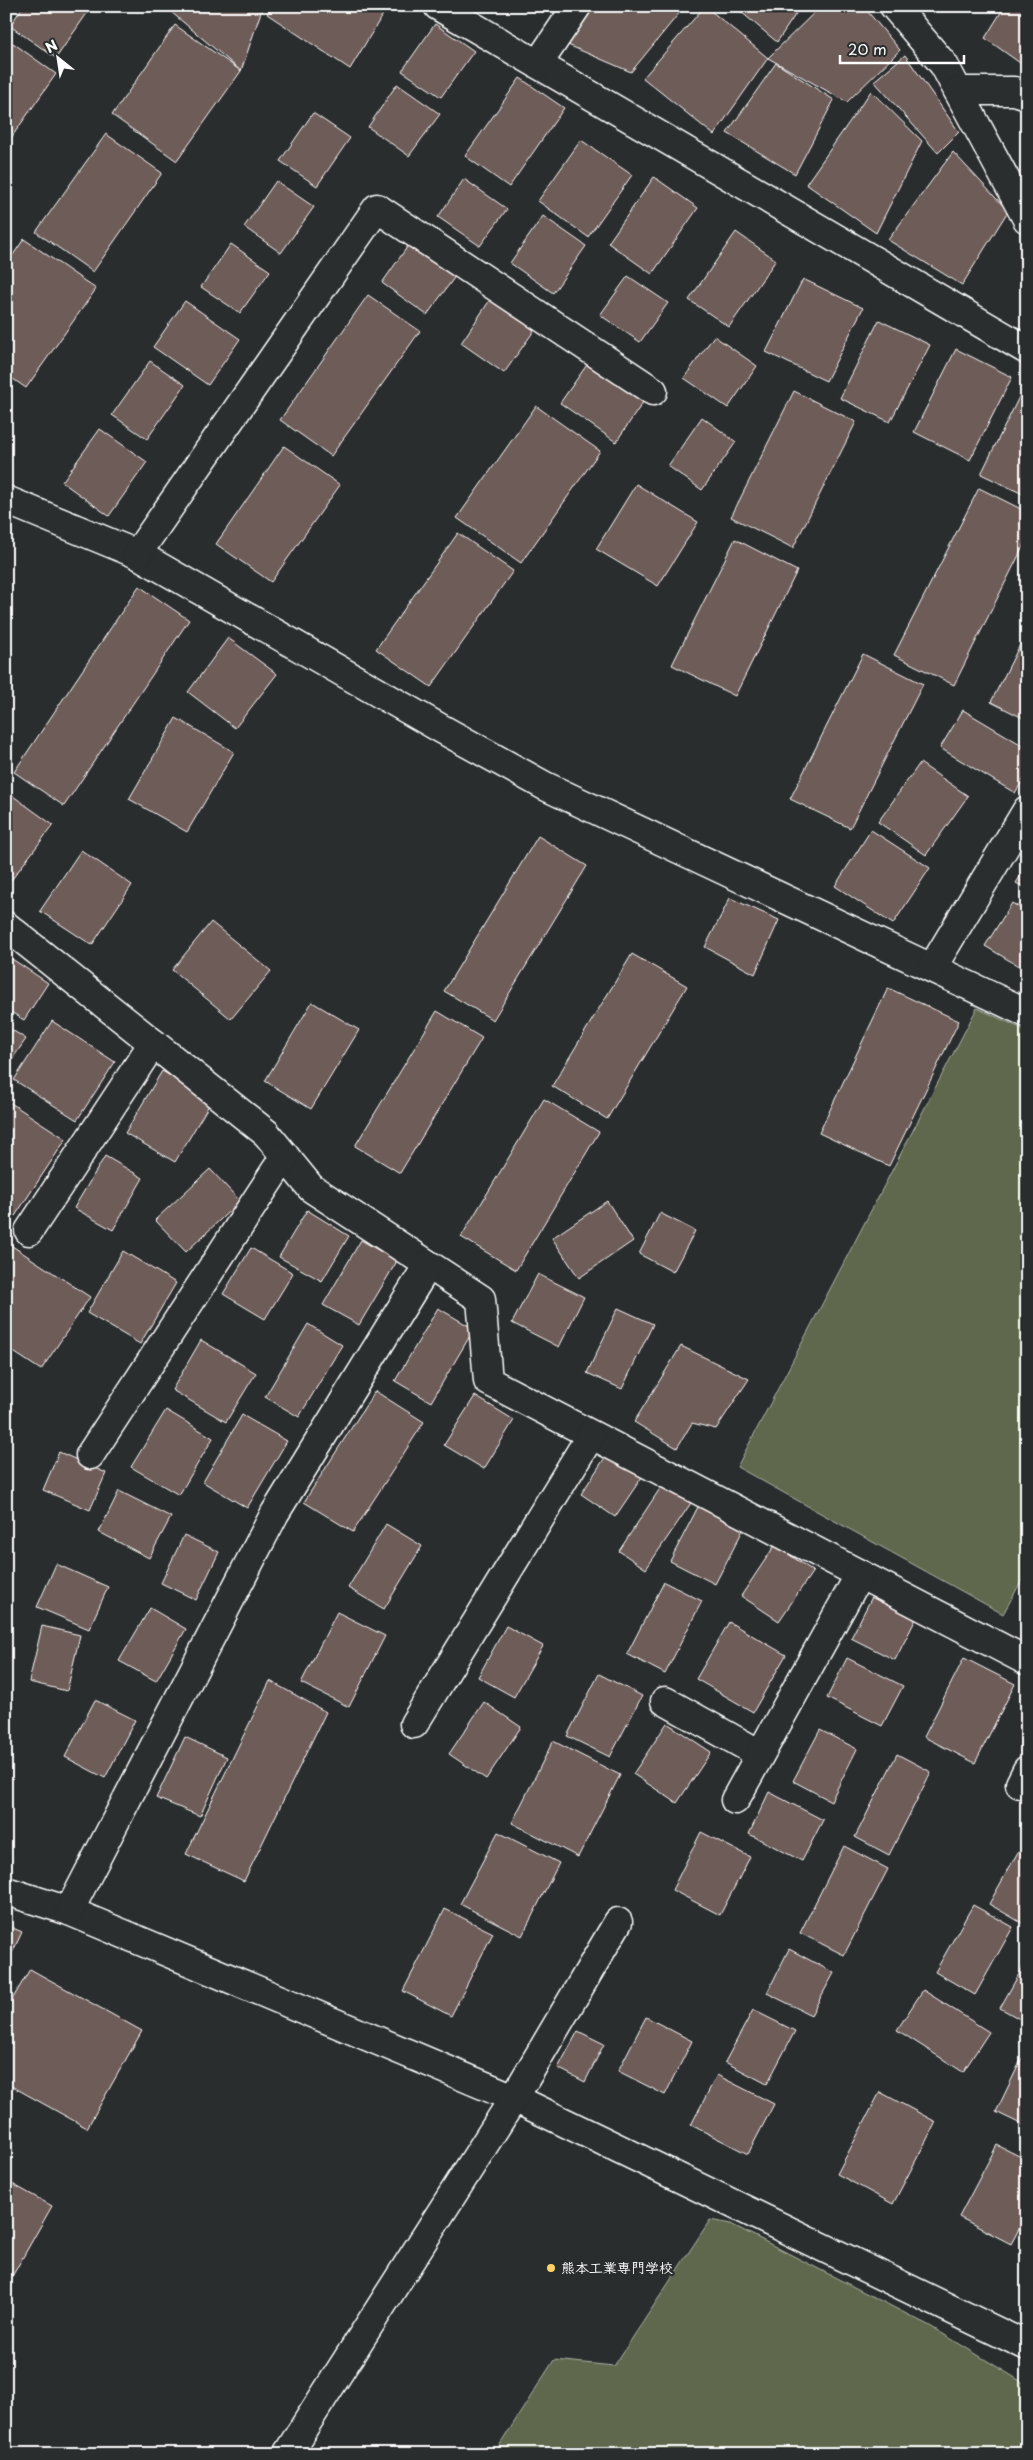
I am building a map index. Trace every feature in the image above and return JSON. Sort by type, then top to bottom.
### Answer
[{"type":"street","points":[[438,6],[1027,350]]},
{"type":"street","points":[[538,64],[577,6]]},
{"type":"street","points":[[894,6],[944,65],[1027,219]]},
{"type":"street","points":[[958,91],[1014,91],[1027,95]]},
{"type":"street","points":[[137,554],[377,208],[653,391]]},
{"type":"street","points":[[6,500],[137,554],[545,786],[1027,1014]]},
{"type":"street","points":[[932,968],[1027,810]]},
{"type":"street","points":[[6,926],[266,1133],[310,1188],[481,1299],[488,1382],[1027,1661]]},
{"type":"street","points":[[29,1231],[153,1043]]},
{"type":"street","points":[[90,1455],[285,1156]]},
{"type":"street","points":[[69,1911],[275,1513],[428,1265]]},
{"type":"street","points":[[414,1724],[591,1435]]},
{"type":"street","points":[[735,1800],[860,1574]]},
{"type":"street","points":[[665,1701],[760,1754]]},
{"type":"street","points":[[6,1891],[69,1911],[514,2098],[1027,2346]]},
{"type":"street","points":[[286,2454],[514,2098],[618,1922]]},
{"type":"green space","points":[[977,1008],[1027,1031],[1027,1571],[1003,1614],[737,1467]]},
{"type":"green space","points":[[710,2220],[731,2224],[930,2326],[1027,2385],[1027,2454],[494,2454],[554,2360],[614,2366]]},
{"type":"building","points":[[23,6],[92,6],[56,58],[10,26]]},
{"type":"building","points":[[164,6],[263,6],[241,71]]},
{"type":"building","points":[[273,6],[388,6],[350,69],[267,14]]},
{"type":"building","points":[[594,6],[685,6],[631,72],[568,45]]},
{"type":"building","points":[[705,6],[768,58],[714,135],[643,78]]},
{"type":"building","points":[[734,6],[801,6],[777,42]]},
{"type":"building","points":[[821,6],[863,6],[900,50],[847,102],[768,58]]},
{"type":"building","points":[[1005,6],[1027,6],[1027,68],[985,38]]},
{"type":"building","points":[[435,24],[474,51],[441,97],[402,71]]},
{"type":"building","points":[[175,25],[241,71],[177,161],[112,115]]},
{"type":"building","points":[[13,43],[56,74],[6,145],[6,52]]},
{"type":"building","points":[[905,55],[959,132],[938,153],[874,81]]},
{"type":"building","points":[[776,63],[834,100],[795,174],[727,133]]},
{"type":"building","points":[[520,78],[564,108],[509,187],[465,156]]},
{"type":"building","points":[[397,84],[440,114],[409,156],[368,127]]},
{"type":"building","points":[[871,91],[922,141],[876,233],[806,184]]},
{"type":"building","points":[[313,113],[350,138],[317,186],[280,161]]},
{"type":"building","points":[[106,134],[162,173],[93,272],[36,232]]},
{"type":"building","points":[[581,140],[632,175],[588,237],[538,201]]},
{"type":"building","points":[[953,152],[1008,211],[962,285],[888,240]]},
{"type":"building","points":[[654,177],[698,208],[652,274],[608,243]]},
{"type":"building","points":[[464,179],[507,209],[480,246],[438,217]]},
{"type":"building","points":[[276,181],[314,207],[281,253],[244,227]]},
{"type":"building","points":[[543,216],[586,246],[553,293],[510,263]]},
{"type":"building","points":[[736,232],[776,260],[729,327],[689,300]]},
{"type":"building","points":[[24,239],[96,289],[26,388],[6,374],[6,265]]},
{"type":"building","points":[[410,243],[456,275],[427,315],[382,283]]},
{"type":"building","points":[[231,244],[270,271],[240,313],[201,287]]},
{"type":"building","points":[[628,276],[668,303],[640,342],[600,315]]},
{"type":"building","points":[[803,279],[863,308],[826,381],[766,352]]},
{"type":"building","points":[[368,295],[420,331],[331,456],[280,420]]},
{"type":"building","points":[[492,297],[536,328],[504,373],[461,343]]},
{"type":"building","points":[[185,301],[240,339],[208,385],[153,347]]},
{"type":"building","points":[[879,320],[930,345],[890,422],[840,398]]},
{"type":"building","points":[[714,336],[757,366],[728,408],[684,378]]},
{"type":"building","points":[[956,349],[1012,377],[970,460],[914,432]]},
{"type":"building","points":[[591,359],[646,398],[616,442],[560,403]]},
{"type":"building","points":[[150,361],[185,385],[147,439],[112,415]]},
{"type":"building","points":[[794,391],[856,422],[793,548],[731,517]]},
{"type":"building","points":[[1020,395],[1027,399],[1027,496],[981,474]]},
{"type":"building","points":[[536,406],[600,451],[521,563],[457,518]]},
{"type":"building","points":[[702,417],[736,442],[702,490],[668,466]]},
{"type":"building","points":[[100,429],[147,462],[109,516],[62,482]]},
{"type":"building","points":[[284,446],[340,485],[271,582],[216,544]]},
{"type":"building","points":[[636,484],[698,522],[658,586],[596,549]]},
{"type":"building","points":[[979,488],[1027,512],[1027,539],[954,685],[894,655]]},
{"type":"building","points":[[458,533],[513,571],[431,687],[376,649]]},
{"type":"building","points":[[735,539],[797,571],[735,696],[672,665]]},
{"type":"building","points":[[139,586],[189,620],[64,806],[14,772]]},
{"type":"building","points":[[1027,631],[1027,720],[991,702]]},
{"type":"building","points":[[228,638],[277,674],[235,728],[188,692]]},
{"type":"building","points":[[863,654],[923,684],[850,828],[790,799]]},
{"type":"building","points":[[963,710],[1027,748],[1027,774],[1015,793],[940,748]]},
{"type":"building","points":[[176,718],[234,752],[187,832],[129,799]]},
{"type":"building","points":[[920,763],[968,796],[926,855],[878,822]]},
{"type":"building","points":[[13,796],[53,825],[6,887],[6,805]]},
{"type":"building","points":[[871,830],[930,868],[893,924],[835,886]]},
{"type":"building","points":[[538,836],[587,866],[493,1020],[444,991]]},
{"type":"building","points":[[81,850],[132,885],[92,945],[40,911]]},
{"type":"building","points":[[1027,866],[1027,889],[1016,883]]},
{"type":"building","points":[[730,898],[779,920],[755,974],[705,947]]},
{"type":"building","points":[[1012,903],[1027,912],[1027,971],[985,946]]},
{"type":"building","points":[[211,922],[271,971],[231,1019],[172,970]]},
{"type":"building","points":[[632,954],[687,986],[607,1119],[552,1086]]},
{"type":"building","points":[[6,955],[48,983],[24,1020],[6,1009]]},
{"type":"building","points":[[888,988],[959,1021],[889,1166],[819,1133]]},
{"type":"building","points":[[312,1002],[359,1030],[311,1109],[265,1081]]},
{"type":"building","points":[[437,1011],[482,1038],[400,1173],[355,1146]]},
{"type":"building","points":[[52,1021],[115,1062],[77,1120],[14,1080]]},
{"type":"building","points":[[6,1026],[26,1039],[6,1068]]},
{"type":"building","points":[[162,1071],[212,1100],[175,1162],[125,1133]]},
{"type":"building","points":[[544,1099],[599,1132],[516,1270],[461,1237]]},
{"type":"building","points":[[6,1100],[66,1139],[15,1216],[6,1210]]},
{"type":"building","points":[[105,1156],[143,1178],[113,1230],[74,1208]]},
{"type":"building","points":[[210,1169],[240,1201],[186,1252],[155,1220]]},
{"type":"building","points":[[607,1201],[633,1241],[579,1278],[552,1238]]},
{"type":"building","points":[[307,1210],[349,1236],[322,1281],[279,1257]]},
{"type":"building","points":[[660,1213],[695,1231],[673,1272],[639,1254]]},
{"type":"building","points":[[361,1240],[397,1261],[359,1325],[323,1305]]},
{"type":"building","points":[[6,1242],[90,1297],[41,1370],[6,1347]]},
{"type":"building","points":[[251,1248],[293,1273],[265,1319],[223,1294]]},
{"type":"building","points":[[123,1251],[176,1283],[140,1344],[87,1313]]},
{"type":"building","points":[[538,1274],[584,1297],[559,1347],[512,1323]]},
{"type":"building","points":[[438,1308],[474,1329],[431,1402],[395,1381]]},
{"type":"building","points":[[618,1308],[653,1324],[622,1389],[587,1373]]},
{"type":"building","points":[[308,1324],[342,1345],[299,1417],[265,1397]]},
{"type":"building","points":[[201,1340],[256,1373],[226,1422],[172,1390]]},
{"type":"building","points":[[681,1346],[749,1379],[716,1429],[692,1423],[677,1448],[634,1422]]},
{"type":"building","points":[[375,1391],[424,1422],[353,1532],[304,1502]]},
{"type":"building","points":[[475,1396],[514,1420],[484,1469],[444,1445]]},
{"type":"building","points":[[166,1410],[213,1438],[179,1495],[131,1467]]},
{"type":"building","points":[[242,1415],[287,1441],[247,1508],[203,1482]]},
{"type":"building","points":[[59,1452],[106,1473],[90,1510],[43,1490]]},
{"type":"building","points":[[608,1453],[642,1477],[615,1517],[581,1494]]},
{"type":"building","points":[[663,1484],[691,1503],[646,1569],[619,1551]]},
{"type":"building","points":[[119,1491],[171,1517],[149,1558],[99,1532]]},
{"type":"building","points":[[699,1505],[744,1528],[715,1584],[670,1561]]},
{"type":"building","points":[[386,1524],[422,1546],[384,1609],[348,1588]]},
{"type":"building","points":[[184,1535],[219,1552],[196,1600],[161,1583]]},
{"type":"building","points":[[775,1545],[813,1571],[779,1621],[741,1596]]},
{"type":"building","points":[[56,1564],[108,1587],[89,1629],[37,1607]]},
{"type":"building","points":[[664,1582],[702,1601],[665,1674],[627,1654]]},
{"type":"building","points":[[874,1593],[918,1615],[895,1660],[851,1638]]},
{"type":"building","points":[[150,1608],[186,1629],[156,1681],[119,1661]]},
{"type":"building","points":[[337,1612],[385,1636],[349,1707],[301,1683]]},
{"type":"building","points":[[729,1622],[786,1655],[753,1712],[696,1679]]},
{"type":"building","points":[[42,1626],[80,1635],[67,1691],[29,1682]]},
{"type":"building","points":[[506,1626],[543,1646],[514,1697],[478,1677]]},
{"type":"building","points":[[847,1658],[903,1686],[882,1726],[827,1698]]},
{"type":"building","points":[[964,1658],[1015,1684],[975,1763],[924,1737]]},
{"type":"building","points":[[599,1674],[642,1696],[610,1757],[567,1736]]},
{"type":"building","points":[[270,1681],[326,1712],[244,1881],[186,1854]]},
{"type":"building","points":[[95,1700],[135,1720],[105,1778],[65,1757]]},
{"type":"building","points":[[484,1702],[521,1727],[486,1779],[449,1754]]},
{"type":"building","points":[[667,1723],[711,1752],[677,1803],[633,1774]]},
{"type":"building","points":[[820,1730],[857,1749],[831,1801],[793,1781]]},
{"type":"building","points":[[185,1737],[227,1757],[200,1816],[156,1798]]},
{"type":"building","points":[[553,1741],[620,1775],[578,1857],[512,1823]]},
{"type":"building","points":[[897,1754],[931,1772],[889,1855],[855,1837]]},
{"type":"building","points":[[769,1792],[823,1820],[802,1861],[749,1834]]},
{"type":"building","points":[[498,1832],[559,1863],[522,1936],[460,1904]]},
{"type":"building","points":[[701,1832],[750,1857],[720,1915],[672,1890]]},
{"type":"building","points":[[844,1846],[888,1869],[844,1955],[800,1933]]},
{"type":"building","points":[[1018,1852],[1027,1857],[1027,1926],[989,1904]]},
{"type":"building","points":[[973,1905],[1013,1927],[975,1995],[935,1972]]},
{"type":"building","points":[[445,1909],[493,1933],[451,2016],[403,1991]]},
{"type":"building","points":[[6,1925],[22,1932],[6,1966]]},
{"type":"building","points":[[789,1949],[834,1973],[811,2015],[767,1993]]},
{"type":"building","points":[[1027,1960],[1027,2023],[1000,2008]]},
{"type":"building","points":[[30,1969],[142,2031],[87,2128],[6,2083],[6,2010]]},
{"type":"building","points":[[923,1990],[989,2032],[963,2072],[897,2030]]},
{"type":"building","points":[[753,2010],[795,2031],[767,2084],[725,2062]]},
{"type":"building","points":[[646,2017],[692,2041],[665,2095],[618,2071]]},
{"type":"building","points":[[578,2031],[604,2044],[585,2082],[558,2068]]},
{"type":"building","points":[[1022,2058],[1027,2061],[1027,2127],[996,2112]]},
{"type":"building","points":[[717,2075],[774,2104],[748,2154],[691,2125]]},
{"type":"building","points":[[880,2092],[936,2122],[893,2204],[837,2174]]},
{"type":"building","points":[[997,2145],[1027,2160],[1027,2214],[1011,2244],[959,2217]]},
{"type":"building","points":[[6,2182],[52,2206],[6,2287]]},
{"type":"place","name":"熊本工業専門学校","points":[[551,2268]]}]
